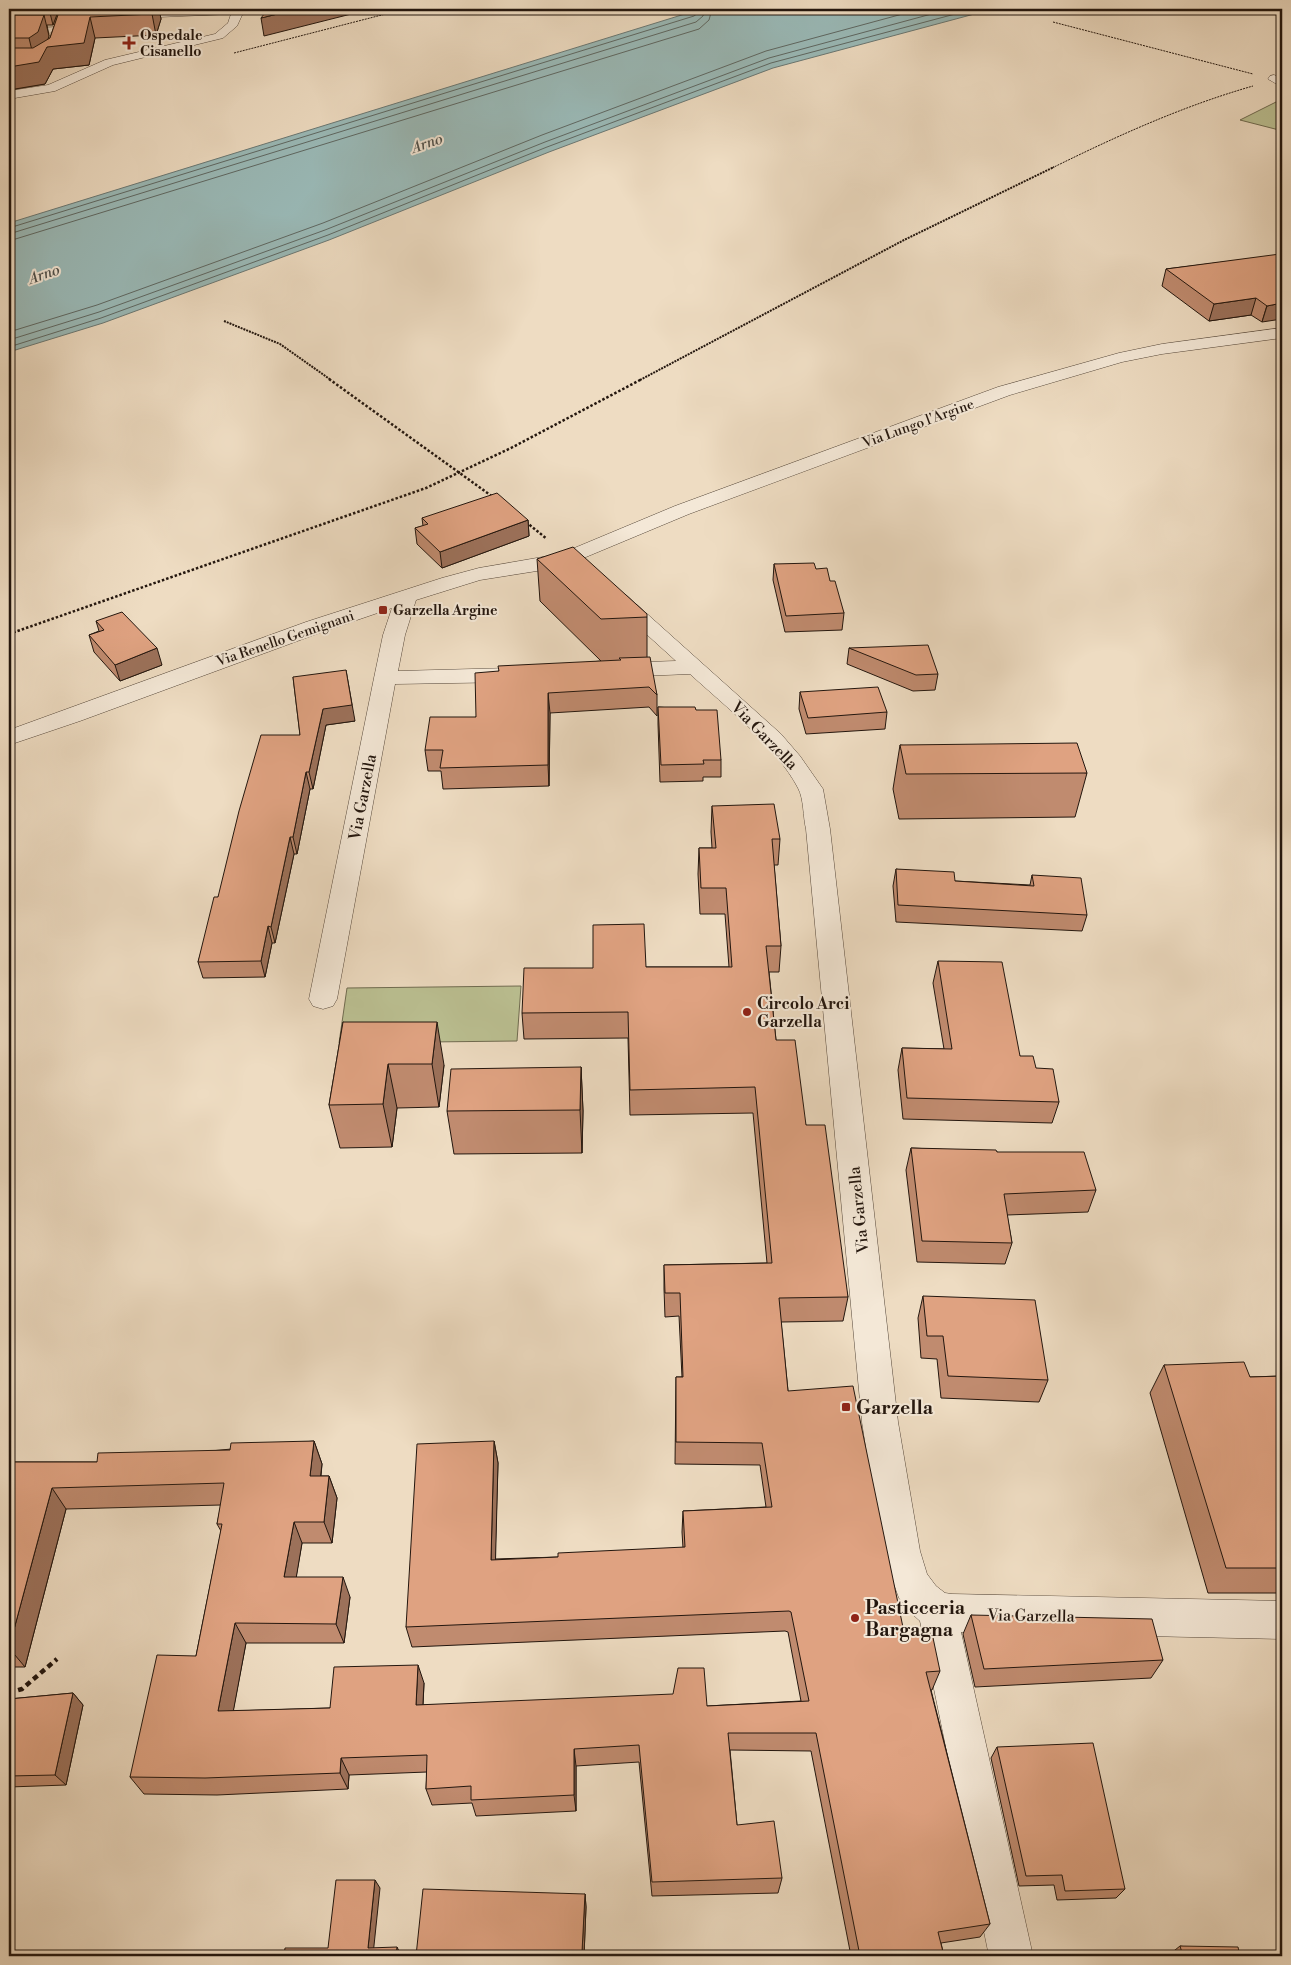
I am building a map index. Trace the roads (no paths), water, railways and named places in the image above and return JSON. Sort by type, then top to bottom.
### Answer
[{"type":"street","points":[[130,9],[134,15],[262,9]]},
{"type":"street","points":[[9,96],[59,86],[108,62],[219,36],[233,24],[238,11]]},
{"type":"street","points":[[58,36],[63,18]]},
{"type":"street","points":[[9,32],[58,36]]},
{"type":"street","points":[[9,37],[58,36]]},
{"type":"street","points":[[91,59],[108,62]]},
{"type":"street","name":"Via Lungo l'Argine","points":[[584,571],[674,513],[1004,391],[1119,358],[1162,349],[1282,333]]},
{"type":"street","name":"Via Renello Gemignani","points":[[9,738],[314,627],[479,574],[543,564],[584,571]]},
{"type":"street","name":"Via Garzella","points":[[584,571],[622,601],[696,666],[772,739],[792,760],[810,789],[814,800],[880,1422],[905,1569],[912,1586],[937,1610],[952,1613],[1282,1620]]},
{"type":"street","name":"Via Garzella","points":[[323,999],[385,678],[394,635],[406,597]]},
{"type":"street","points":[[600,671],[696,666]]},
{"type":"street","points":[[385,678],[533,674]]},
{"type":"street","points":[[937,1610],[1011,1956]]},
{"type":"water","name":"Arno","points":[[701,9],[993,9],[773,68],[549,152],[329,240],[103,323],[9,352],[9,223]]},
{"type":"place","name":"Ospedale Cisanello","points":[[129,43]]},
{"type":"place","name":"Garzella Argine","points":[[383,610]]},
{"type":"place","name":"Circolo Arci Garzella","points":[[747,1012]]},
{"type":"place","name":"Garzella","points":[[846,1407]]},
{"type":"place","name":"Pasticceria Bargagna","points":[[855,1618]]}]
